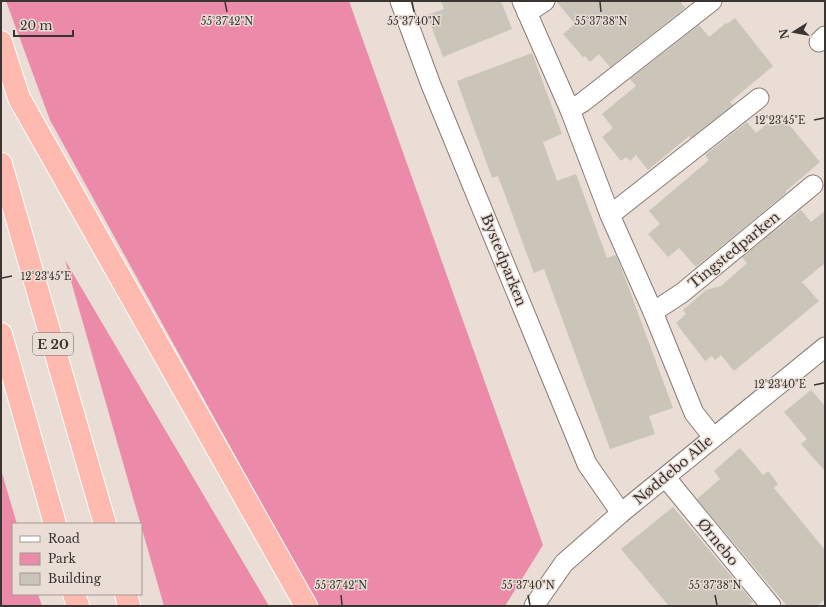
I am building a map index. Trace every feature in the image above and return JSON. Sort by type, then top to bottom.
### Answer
[{"type":"highway","points":[[1,42],[19,98],[306,606]]},
{"type":"highway","name":"E 20","points":[[1,164],[106,523]]},
{"type":"highway","points":[[1,334],[55,523]]},
{"type":"highway","points":[[74,595],[78,606]]},
{"type":"highway","points":[[126,595],[129,606]]},
{"type":"street","name":"Bystedparken","points":[[400,1],[432,85],[587,464],[621,513]]},
{"type":"street","points":[[545,1],[524,7],[570,110],[610,216],[653,312],[694,413],[713,438]]},
{"type":"street","points":[[570,110],[583,102],[712,1]]},
{"type":"street","points":[[610,216],[759,98]]},
{"type":"street","name":"Tingstedparken","points":[[653,312],[682,293],[814,186]]},
{"type":"street","name":"Nøddebo Alle","points":[[534,606],[564,563],[621,513],[666,478],[825,347]]},
{"type":"street","name":"Ørnebo","points":[[666,478],[771,606]]},
{"type":"green space","points":[[6,1],[349,1],[543,545],[505,606],[318,606],[50,120]]},
{"type":"green space","points":[[65,260],[269,606],[164,606],[142,529],[142,523],[140,523]]},
{"type":"green space","points":[[1,470],[17,523],[12,523],[12,595],[38,595],[42,606],[1,606]]},
{"type":"building","points":[[441,1],[501,1],[512,29],[443,57],[427,15],[444,9]]},
{"type":"building","points":[[556,1],[680,1],[685,8],[610,67],[599,54],[590,62],[585,56],[583,57],[563,34],[575,24]]},
{"type":"building","points":[[735,18],[773,66],[730,102],[733,105],[691,138],[689,136],[648,170],[636,155],[630,161],[626,157],[621,161],[602,137],[613,128],[602,114],[636,86],[630,79],[699,25],[709,37],[726,23],[727,24]]},
{"type":"building","points":[[532,53],[562,134],[543,142],[557,181],[576,174],[607,258],[616,255],[621,267],[673,408],[649,416],[655,434],[610,449],[544,269],[534,273],[498,176],[492,178],[457,81]]},
{"type":"building","points":[[782,116],[820,162],[786,191],[786,193],[696,267],[679,248],[668,257],[648,234],[660,224],[649,211],[709,160],[705,155],[747,122],[756,133],[773,119],[775,121]]},
{"type":"building","points":[[801,210],[811,222],[825,211],[825,263],[802,282],[819,301],[734,371],[721,355],[715,360],[712,356],[705,361],[676,323],[686,314],[683,310],[706,290],[721,286],[747,263],[742,257]]},
{"type":"building","points":[[811,390],[825,406],[825,471],[801,444],[807,439],[784,412]]},
{"type":"building","points":[[740,448],[763,475],[768,471],[778,484],[774,488],[825,550],[825,599],[817,606],[787,606],[697,499],[720,479],[714,471]]},
{"type":"building","points":[[673,507],[753,602],[748,606],[669,606],[621,549]]}]
